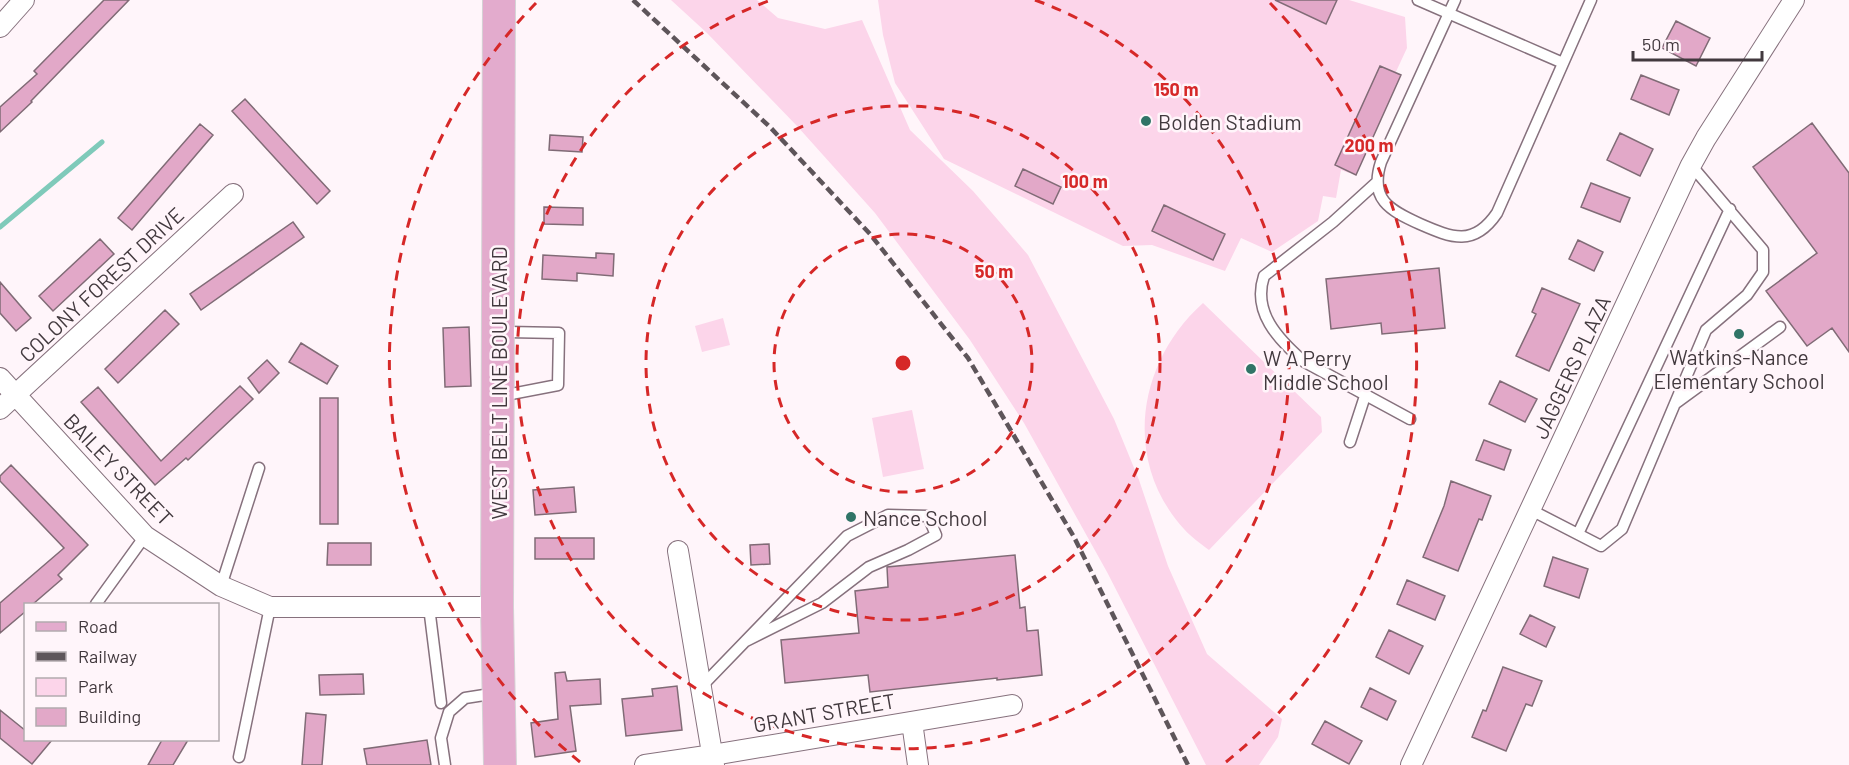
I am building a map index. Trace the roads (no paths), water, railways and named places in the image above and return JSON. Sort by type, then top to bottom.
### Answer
[{"type":"main road","name":"WEST BELT LINE BOULEVARD","points":[[499,0],[497,608],[500,765]]},
{"type":"street","points":[[0,27],[24,0]]},
{"type":"street","name":"JAGGERS PLAZA","points":[[1411,765],[1691,165],[1794,0]]},
{"type":"street","name":"COLONY FOREST DRIVE","points":[[0,410],[233,194]]},
{"type":"street","name":"BAILEY STREET","points":[[0,378],[145,536],[221,586],[270,607],[497,608]]},
{"type":"street","points":[[678,551],[714,760]]},
{"type":"street","name":"GRANT STREET","points":[[645,765],[714,760],[1012,705]]},
{"type":"street","points":[[912,722],[918,765]]},
{"type":"lane","points":[[1418,0],[1563,63]]},
{"type":"lane","points":[[1455,0],[1381,162],[1377,182],[1387,205],[1395,213],[1446,236],[1457,238],[1482,230],[1497,213],[1592,0]]},
{"type":"lane","points":[[1531,510],[1601,546],[1622,529],[1706,330],[1747,295],[1763,272],[1763,250],[1691,165]]},
{"type":"lane","points":[[1377,182],[1333,222],[1264,276],[1260,296],[1267,320],[1290,349],[1303,361],[1410,419]]},
{"type":"lane","points":[[1578,534],[1730,209]]},
{"type":"lane","points":[[1675,403],[1780,327]]},
{"type":"lane","points":[[498,332],[559,333],[558,385],[498,396]]},
{"type":"lane","points":[[1350,442],[1365,396]]},
{"type":"lane","points":[[221,586],[259,468]]},
{"type":"lane","points":[[701,687],[847,536],[888,515],[928,516],[936,535],[869,567],[822,603],[746,641]]},
{"type":"lane","points":[[97,603],[145,536]]},
{"type":"lane","points":[[239,757],[270,607]]},
{"type":"lane","points":[[429,607],[441,703]]},
{"type":"lane","points":[[445,765],[441,738],[449,712],[465,698],[498,693]]},
{"type":"waterway","points":[[0,227],[102,142]]},
{"type":"railway","points":[[633,0],[770,127],[870,234],[968,358],[1074,537],[1188,765]]},
{"type":"place","name":"Bolden Stadium","points":[[1146,121]]},
{"type":"place","name":"Watkins-Nance Elementary School","points":[[1739,334]]},
{"type":"place","name":"W A Perry Middle School","points":[[1251,369]]},
{"type":"place","name":"Nance School","points":[[851,517]]}]
